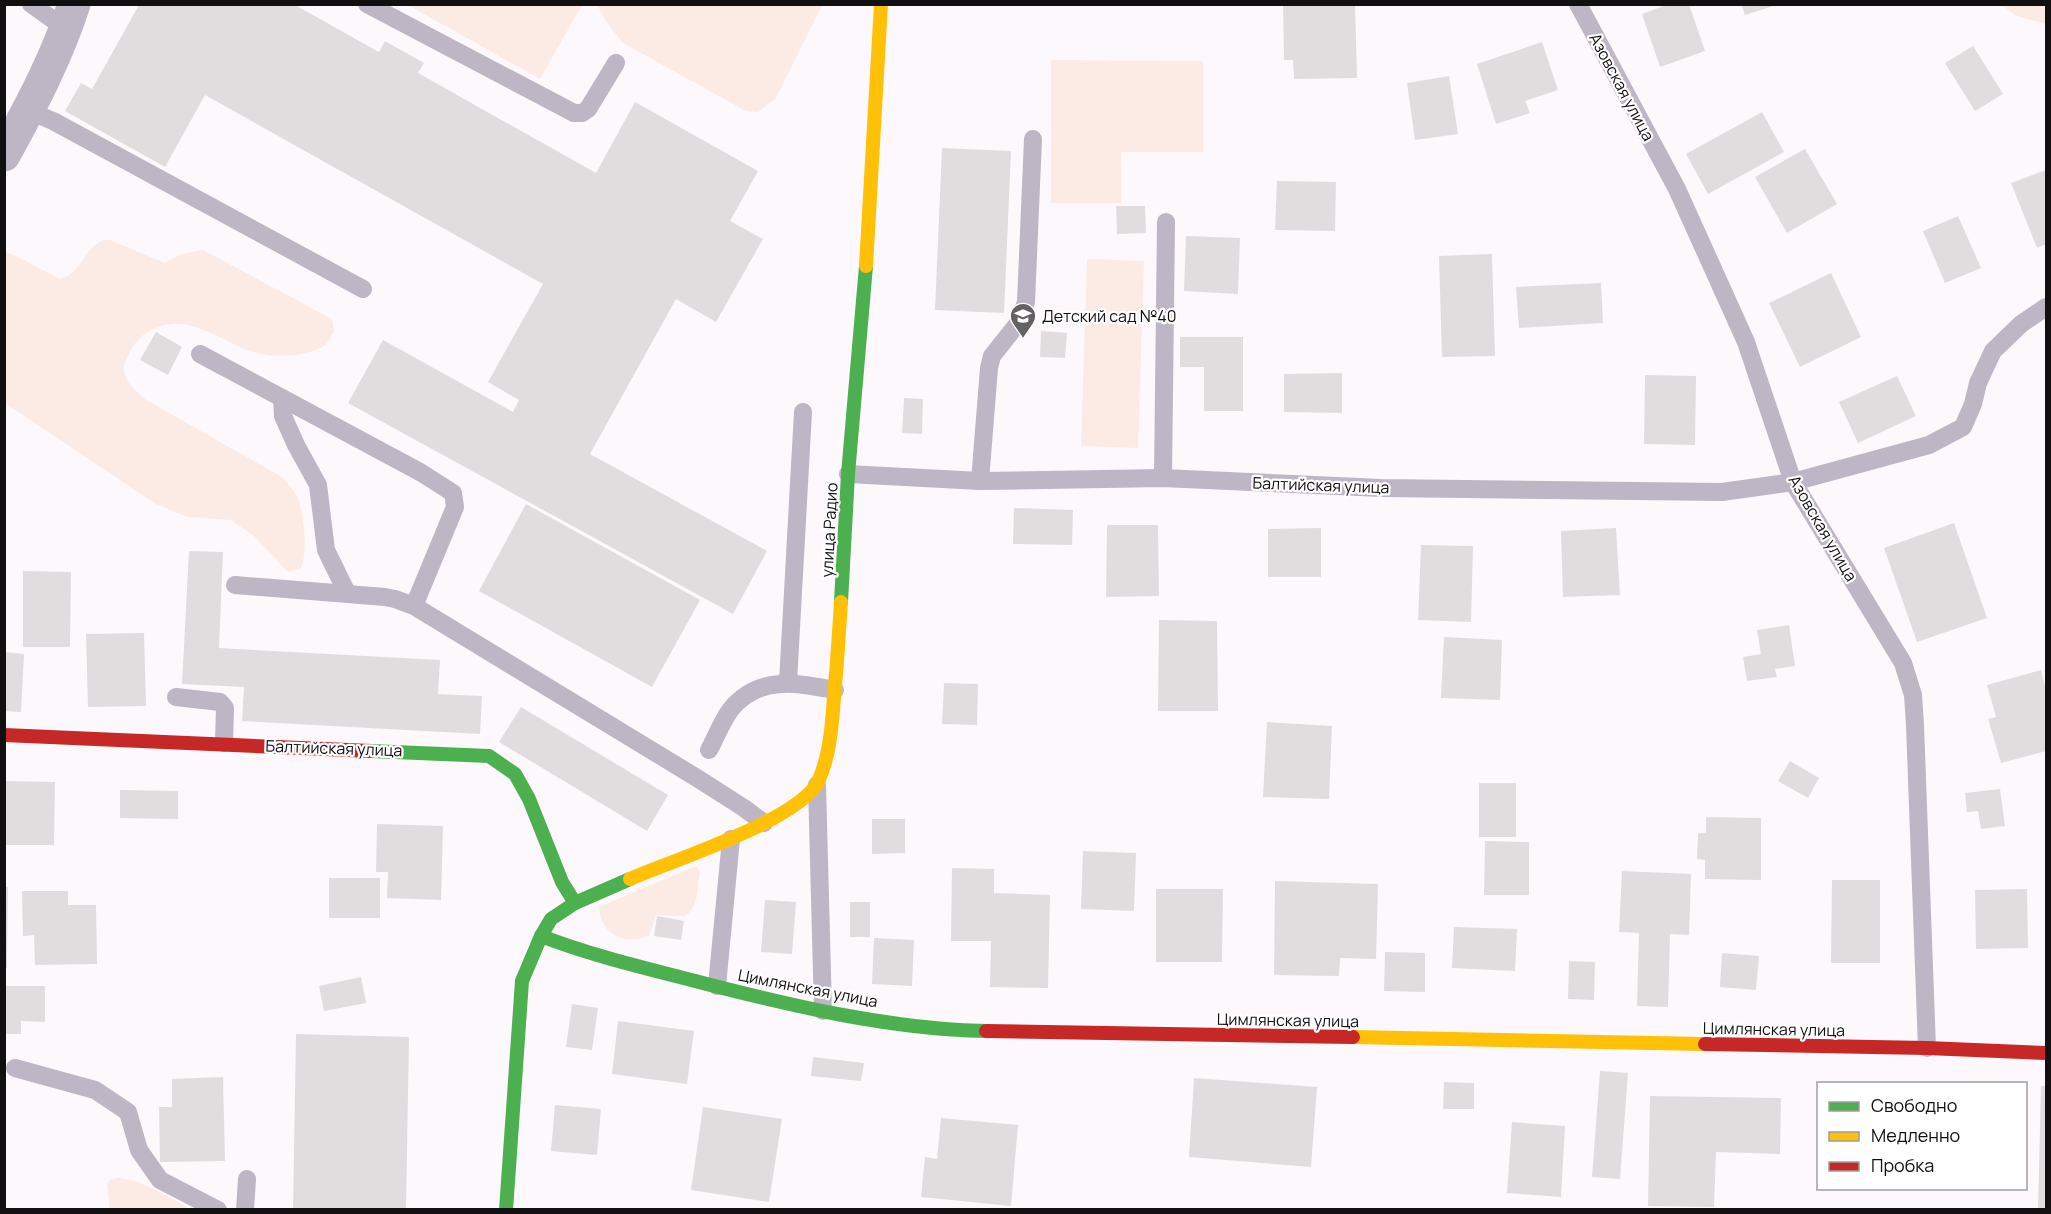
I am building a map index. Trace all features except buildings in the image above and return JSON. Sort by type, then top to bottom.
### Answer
[{"type":"street","name":"улица Радио","points":[[575,903],[669,862],[731,839],[764,823],[805,798],[817,783],[824,765],[831,731],[835,690],[848,474],[864,308],[881,4]]},
{"type":"street","points":[[4,155],[29,111],[70,17]]},
{"type":"street","name":"Балтийская улица","points":[[4,735],[489,756],[515,774],[529,799],[562,882],[575,903]]},
{"type":"street","points":[[506,1209],[522,981],[541,936],[551,919],[575,903]]},
{"type":"street","name":"Цимлянская улица","points":[[541,936],[585,953],[745,994],[823,1011],[946,1030],[1927,1048],[2046,1053]]},
{"type":"lane","points":[[31,4],[70,17]]},
{"type":"lane","points":[[367,4],[574,113],[582,113],[588,109],[616,63]]},
{"type":"lane","name":"Азовская улица","points":[[1578,4],[1682,200],[1746,342],[1793,482],[1903,663],[1913,695],[1927,1048]]},
{"type":"lane","points":[[29,111],[53,121],[363,289]]},
{"type":"lane","points":[[980,481],[992,356],[1019,322],[1026,302],[1033,139]]},
{"type":"lane","points":[[1163,478],[1166,222]]},
{"type":"lane","name":"Балтийская улица","points":[[848,474],[980,481],[1163,478],[1381,488],[1722,492],[1793,482],[1929,445],[1963,427],[1973,404],[1978,383],[1993,351],[2021,324],[2046,307]]},
{"type":"lane","points":[[200,354],[420,472],[453,493],[455,507],[414,606]]},
{"type":"lane","points":[[282,398],[284,416],[296,445],[318,485],[326,550],[347,593]]},
{"type":"lane","points":[[788,682],[803,412]]},
{"type":"lane","points":[[235,585],[395,598],[414,606],[697,778],[764,823]]},
{"type":"lane","points":[[710,750],[731,709],[748,693],[771,684],[788,682],[835,690]]},
{"type":"lane","points":[[176,697],[220,702],[225,708],[224,743]]},
{"type":"lane","points":[[817,783],[823,1011]]},
{"type":"lane","points":[[717,986],[731,839]]},
{"type":"lane","points":[[15,1068],[95,1090],[128,1112],[139,1150],[160,1180],[218,1209]]},
{"type":"lane","points":[[245,1209],[247,1179]]},
{"type":"shaded area","points":[[408,5],[582,5],[540,79]]},
{"type":"shaded area","points":[[597,5],[822,5],[776,98],[758,112],[746,111],[623,43]]},
{"type":"shaded area","points":[[2001,5],[2046,5],[2046,24],[2017,16]]},
{"type":"shaded area","points":[[1051,60],[1203,61],[1203,152],[1121,152],[1121,203],[1051,203]]},
{"type":"shaded area","points":[[103,240],[110,240],[165,263],[182,254],[203,250],[332,319],[334,331],[326,345],[305,353],[284,356],[253,352],[205,330],[188,325],[164,325],[143,335],[138,340],[124,367],[129,383],[146,400],[282,477],[292,488],[302,512],[305,542],[301,568],[288,572],[254,536],[231,520],[188,517],[156,504],[5,403],[5,252],[60,279],[67,277],[91,249]]},
{"type":"shaded area","points":[[1087,259],[1144,261],[1138,448],[1081,446]]},
{"type":"shaded area","points":[[696,866],[700,872],[697,897],[693,908],[685,916],[656,915],[649,936],[640,939],[615,936],[604,925],[599,907]]},
{"type":"shaded area","points":[[117,1178],[144,1184],[189,1209],[110,1209],[107,1184],[110,1180]]},
{"type":"traffic: fast","points":[[841,602],[848,474],[866,266]]},
{"type":"traffic: fast","points":[[371,751],[489,756],[515,774],[529,799],[562,882],[575,903]]},
{"type":"traffic: fast","points":[[506,1210],[522,981],[541,936],[551,919],[575,903],[630,879]]},
{"type":"traffic: fast","points":[[541,936],[619,961],[805,1008],[913,1026],[986,1031]]},
{"type":"traffic: slow","points":[[866,266],[881,4]]},
{"type":"traffic: slow","points":[[630,879],[761,825],[806,797],[818,782],[828,751],[831,729],[841,602]]},
{"type":"traffic: slow","points":[[1353,1037],[1705,1044]]},
{"type":"traffic: jam","points":[[4,735],[371,751]]},
{"type":"traffic: jam","points":[[986,1031],[1353,1037]]},
{"type":"traffic: jam","points":[[1705,1044],[1927,1048],[2046,1053]]},
{"type":"place","name":"Детский сад №40","points":[[1023,339]]}]
